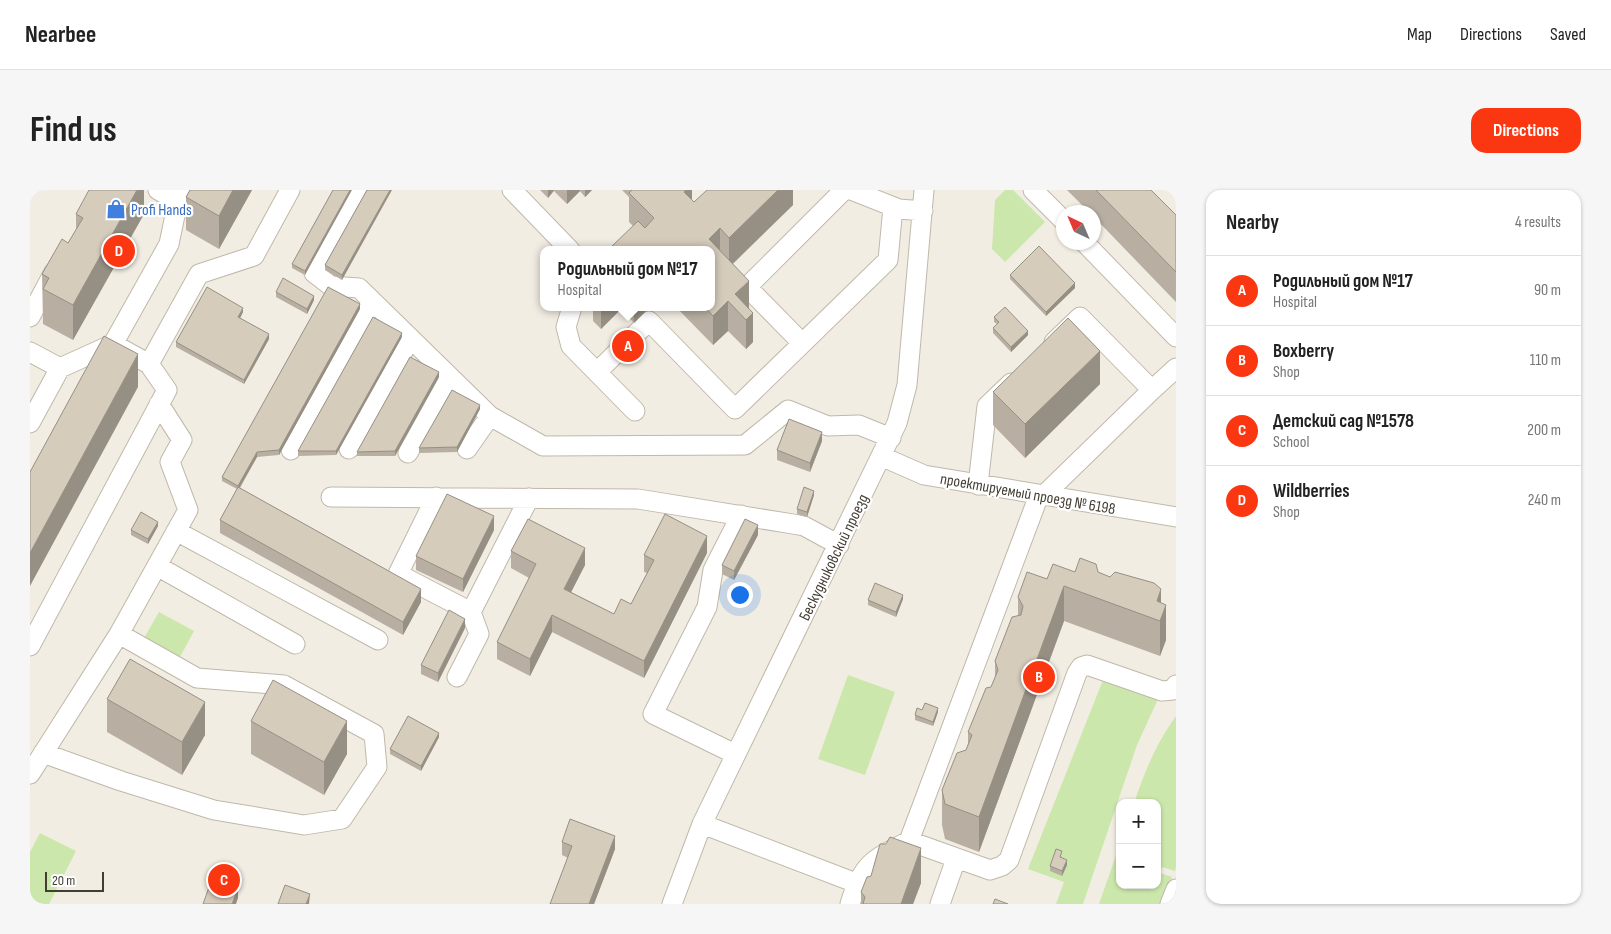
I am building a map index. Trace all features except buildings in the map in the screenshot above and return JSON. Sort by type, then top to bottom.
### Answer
[{"type":"street","points":[[30,423],[60,368],[113,344],[169,244],[181,195],[158,190]]},
{"type":"street","points":[[149,364],[199,274],[254,256],[290,190]]},
{"type":"street","points":[[360,190],[314,273],[331,286],[359,288],[490,416],[542,446],[745,445],[788,410],[828,426],[859,426],[891,438]]},
{"type":"street","points":[[512,190],[566,246]]},
{"type":"street","points":[[802,343],[747,287],[844,190]]},
{"type":"street","points":[[851,190],[893,207],[923,211]]},
{"type":"street","name":"Бескудниковский проезд","points":[[672,904],[702,824],[891,438],[907,385],[924,190]]},
{"type":"street","points":[[1033,190],[1056,213]]},
{"type":"street","points":[[597,372],[649,321],[735,409],[888,260],[893,207]]},
{"type":"street","points":[[1092,250],[1176,337]]},
{"type":"street","points":[[30,317],[62,258]]},
{"type":"street","points":[[291,450],[372,301]]},
{"type":"street","points":[[571,311],[566,328],[571,346],[635,411]]},
{"type":"street","points":[[1044,351],[1080,317],[1152,390]]},
{"type":"street","points":[[349,450],[410,338]]},
{"type":"street","points":[[30,646],[167,390],[149,364],[113,344]]},
{"type":"street","points":[[30,352],[60,368]]},
{"type":"street","points":[[850,904],[856,883],[865,867],[883,854],[909,841],[1041,496],[1176,368]]},
{"type":"street","points":[[978,485],[987,406],[1023,372]]},
{"type":"street","points":[[408,453],[450,377]]},
{"type":"street","points":[[30,774],[119,634],[188,510],[170,462],[182,440],[160,404]]},
{"type":"street","points":[[467,449],[490,416]]},
{"type":"street","name":"проектируемый проезд № 6198","points":[[883,457],[924,475],[1176,517]]},
{"type":"street","points":[[330,497],[638,498],[804,526],[839,545]]},
{"type":"street","points":[[436,497],[398,574],[471,612]]},
{"type":"street","points":[[457,677],[478,634],[471,612],[529,498]]},
{"type":"street","points":[[735,754],[653,714],[707,607],[713,570],[741,515]]},
{"type":"street","points":[[176,532],[378,640]]},
{"type":"street","points":[[157,566],[296,644]]},
{"type":"street","points":[[43,753],[121,781],[214,810],[304,825],[342,820],[377,767],[374,734],[284,685],[197,678],[119,634]]},
{"type":"street","points":[[909,841],[990,870],[1002,866],[1009,860],[1077,673],[1081,667],[1087,665],[1162,691],[1173,690],[1176,685]]},
{"type":"street","points":[[702,824],[856,883]]},
{"type":"street","points":[[940,904],[956,859]]},
{"type":"street","points":[[1170,904],[1176,889]]},
{"type":"green space","points":[[1005,190],[1013,190],[1045,222],[1005,262],[992,249],[995,200]]},
{"type":"green space","points":[[159,612],[194,631],[180,657],[144,638]]},
{"type":"green space","points":[[848,675],[895,692],[865,775],[818,759]]},
{"type":"green space","points":[[1103,680],[1158,699],[1137,745],[1119,799],[1116,799],[1116,807],[1083,904],[1056,904],[1064,882],[1028,869]]},
{"type":"green space","points":[[1176,716],[1175,871],[1162,867],[1161,870],[1161,799],[1135,799],[1142,780],[1163,737]]},
{"type":"green space","points":[[40,833],[76,851],[49,904],[30,904],[30,852]]},
{"type":"green space","points":[[1116,855],[1116,889],[1161,889],[1161,873],[1172,877],[1163,904],[1099,904]]},
{"type":"place","name":"Profi Hands","points":[[116,209]]},
{"type":"place","name":"Wildberries","points":[[119,251]]},
{"type":"place","name":"Родильный дом №17","points":[[628,346]]},
{"type":"place","name":"Boxberry","points":[[1039,677]]},
{"type":"place","name":"Детский сад №1578","points":[[224,880]]}]
